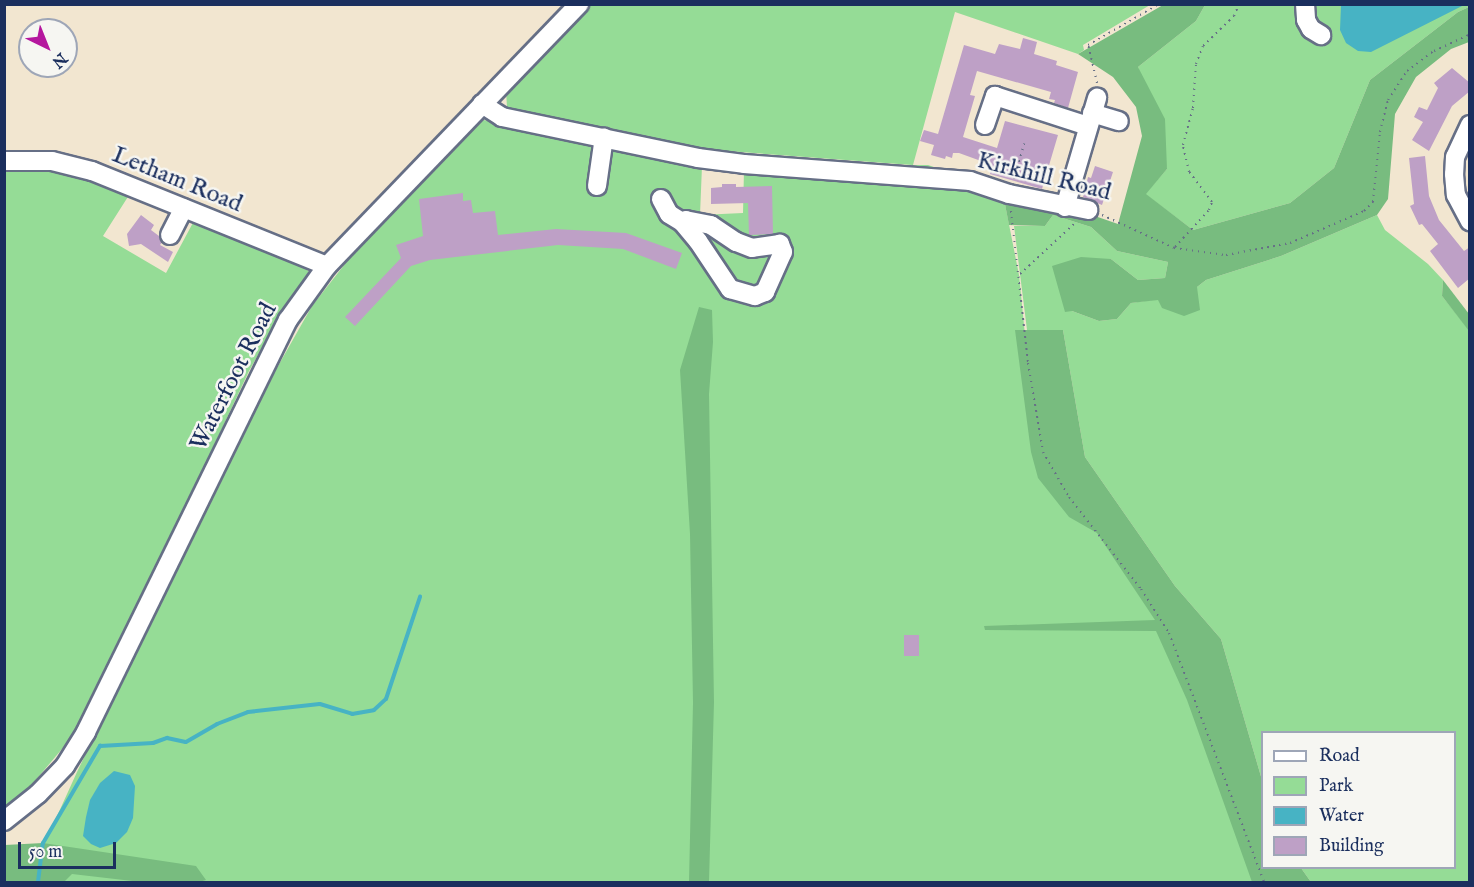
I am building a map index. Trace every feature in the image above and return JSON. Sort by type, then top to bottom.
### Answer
[{"type":"street","name":"Waterfoot Road","points":[[4,821],[38,794],[65,766],[86,732],[288,320],[327,266],[579,4]]},
{"type":"street","points":[[1305,4],[1306,20],[1311,29],[1321,35]]},
{"type":"street","points":[[985,125],[995,96],[1092,112],[1119,121]]},
{"type":"street","name":"Kirkhill Road","points":[[482,104],[502,117],[698,158],[744,164],[970,181],[1009,194],[1088,210]]},
{"type":"street","points":[[1065,207],[1092,112]]},
{"type":"street","points":[[1470,125],[1455,157],[1454,174],[1456,195],[1470,221]]},
{"type":"street","points":[[597,186],[604,137]]},
{"type":"street","name":"Letham Road","points":[[4,161],[33,159],[73,165],[327,266]]},
{"type":"street","points":[[661,199],[669,214],[682,222],[730,289],[755,296],[765,292],[783,252],[780,244],[752,248],[736,242],[711,225],[686,220],[682,222]]},
{"type":"street","points":[[170,236],[184,208]]},
{"type":"path","points":[[1092,112],[1098,88],[1088,45],[1159,4]]},
{"type":"path","points":[[1174,248],[1209,210],[1212,202],[1189,172],[1183,145],[1193,108],[1196,64],[1203,46],[1234,16],[1239,4]]},
{"type":"path","name":"Kirkhill Road","points":[[1088,210],[1121,222],[1174,248],[1226,255],[1290,243],[1364,211],[1373,202],[1380,132],[1388,99],[1407,71],[1434,51],[1470,34]]},
{"type":"path","points":[[1024,143],[1009,194],[1028,363],[1043,452],[1069,496],[1141,589],[1169,633],[1264,882]]},
{"type":"path","points":[[1019,275],[1088,210]]},
{"type":"green space","points":[[589,5],[1150,5],[1083,45],[1084,50],[1078,54],[955,12],[913,165],[928,165],[949,172],[911,171],[912,165],[701,149],[515,111],[507,107],[506,91]]},
{"type":"green space","points":[[1163,5],[1205,5],[1196,21],[1138,67],[1165,119],[1167,169],[1146,194],[1193,230],[1290,203],[1334,168],[1370,80],[1458,12],[1469,7],[1469,42],[1451,49],[1416,77],[1395,114],[1388,199],[1377,215],[1281,256],[1206,280],[1197,287],[1200,310],[1184,316],[1162,308],[1158,300],[1131,303],[1117,319],[1099,321],[1072,311],[1065,312],[1052,266],[1081,257],[1111,259],[1138,280],[1165,278],[1168,262],[1117,251],[1091,227],[1053,215],[1045,226],[1009,225],[1004,199],[1005,185],[1118,224],[1142,136],[1136,107],[1113,77],[1078,54]]},
{"type":"green space","points":[[1205,5],[1469,5],[1469,7],[1458,12],[1370,80],[1334,168],[1290,203],[1193,230],[1145,194],[1167,169],[1138,67],[1196,21]]},
{"type":"green space","points":[[474,118],[702,166],[700,215],[743,213],[744,170],[972,191],[1004,199],[1019,275],[1025,335],[1119,561],[1160,615],[1264,882],[33,882],[33,869],[77,772],[252,412],[312,306],[363,241]]},
{"type":"green space","points":[[4,167],[71,170],[131,192],[103,236],[166,273],[195,219],[301,263],[309,272],[279,317],[249,371],[83,724],[29,788],[5,807]]},
{"type":"green space","points":[[1053,215],[1091,227],[1117,251],[1168,262],[1165,278],[1138,280],[1111,259],[1072,311],[1099,321],[1117,319],[1131,303],[1158,299],[1197,287],[1206,280],[1281,256],[1377,215],[1385,230],[1428,264],[1443,280],[1442,296],[1470,331],[1469,882],[1311,882],[1302,869],[1456,869],[1456,731],[1261,731],[1261,777],[1221,639],[1175,586],[1085,457],[1063,330],[1027,330],[1014,226],[1045,226]]},
{"type":"green space","points":[[1443,280],[1469,314],[1469,331],[1442,296]]},
{"type":"green space","points":[[699,307],[712,310],[713,342],[709,394],[714,702],[709,882],[689,882],[693,703],[690,534],[680,370]]},
{"type":"green space","points":[[1015,330],[1063,330],[1085,457],[1175,586],[1221,639],[1261,777],[1261,869],[1302,869],[1311,882],[1252,882],[1187,700],[1156,631],[985,630],[984,626],[1155,620],[1097,533],[1069,517],[1038,478],[1031,452]]},
{"type":"green space","points":[[43,843],[196,866],[206,880],[141,882],[72,874],[64,882],[5,882],[5,845]]},
{"type":"water","points":[[1341,4],[1464,5],[1371,52],[1358,51],[1346,43],[1340,30]]},
{"type":"water","points":[[114,771],[130,775],[135,786],[133,818],[127,832],[116,843],[100,848],[91,844],[83,836],[86,817],[90,800],[100,783]]},
{"type":"building","points":[[1023,38],[1037,42],[1034,54],[1057,61],[1056,65],[1078,72],[1068,108],[1049,99],[1051,92],[977,71],[970,95],[975,96],[963,137],[997,148],[1005,121],[1058,135],[1042,189],[990,174],[992,165],[959,153],[953,153],[952,158],[946,156],[945,159],[931,155],[934,145],[920,141],[924,130],[938,134],[964,45],[995,54],[999,44],[1020,49]]},
{"type":"building","points":[[1452,68],[1470,83],[1470,91],[1452,106],[1429,151],[1412,140],[1423,122],[1414,117],[1419,107],[1427,110],[1438,88],[1434,83]]},
{"type":"building","points":[[1425,156],[1429,196],[1439,220],[1464,251],[1470,247],[1470,278],[1458,288],[1430,251],[1438,244],[1422,224],[1419,225],[1410,206],[1414,204],[1409,158]]},
{"type":"building","points":[[1095,166],[1113,172],[1102,205],[1083,197],[1088,177],[1091,178]]},
{"type":"building","points":[[722,184],[736,184],[736,187],[772,186],[773,234],[749,235],[748,203],[711,204],[711,188],[722,187]]},
{"type":"building","points":[[463,193],[463,201],[471,200],[473,213],[495,211],[498,235],[556,229],[626,233],[682,253],[676,269],[623,249],[558,245],[430,260],[411,266],[355,326],[345,317],[401,258],[396,245],[423,236],[419,199]]},
{"type":"building","points":[[141,215],[154,225],[151,230],[159,236],[162,242],[160,245],[173,252],[168,262],[141,244],[129,246],[127,234]]},
{"type":"building","points":[[904,635],[919,635],[919,656],[904,656]]},
{"type":"waterway","points":[[38,882],[43,843],[100,746],[153,743],[167,738],[186,742],[217,724],[248,712],[320,704],[352,714],[374,710],[386,699],[420,597]]}]
